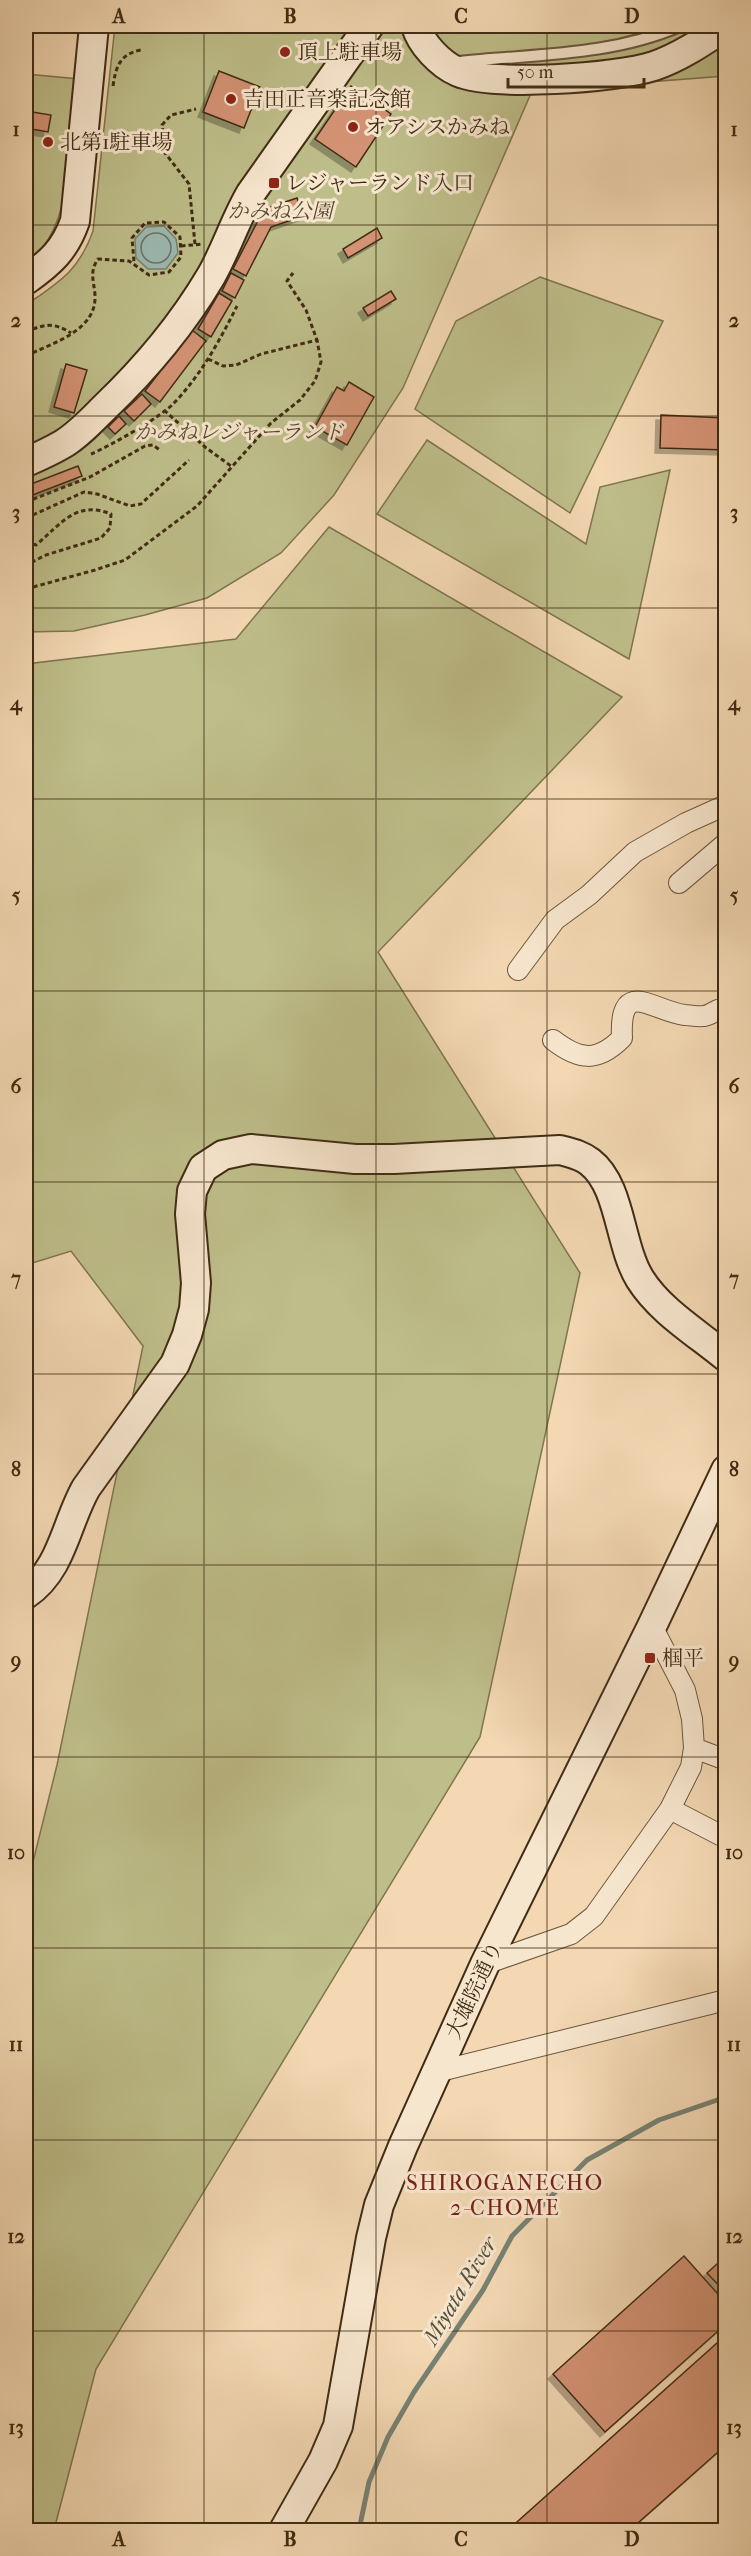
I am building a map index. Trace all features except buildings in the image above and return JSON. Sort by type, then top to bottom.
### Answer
[{"type":"street","points":[[26,280],[57,255],[69,239],[75,221],[94,26]]},
{"type":"street","points":[[26,462],[64,444],[85,427],[155,355],[212,274],[250,193],[369,26]]},
{"type":"street","points":[[416,26],[420,37],[457,72],[493,80],[618,74],[652,67],[679,56],[726,26]]},
{"type":"street","points":[[518,970],[555,920],[590,895],[635,852],[686,823],[726,805]]},
{"type":"street","points":[[679,883],[726,843]]},
{"type":"street","points":[[553,1040],[568,1051],[581,1056],[610,1050],[622,1038],[621,1025],[625,1010],[630,1003],[640,1001],[671,1012],[705,1016],[719,1008],[726,1008]]},
{"type":"street","points":[[26,1594],[46,1577],[57,1560],[75,1508],[87,1488],[175,1364],[194,1309],[196,1283],[190,1214],[192,1191],[203,1167],[223,1155],[251,1149],[355,1159],[432,1158],[560,1150],[580,1155],[603,1176],[612,1196],[630,1260],[641,1280],[658,1302],[726,1357]]},
{"type":"street","name":"大雄院通り","points":[[284,2530],[323,2461],[338,2426],[371,2238],[379,2205],[485,1964],[652,1626],[726,1470]]},
{"type":"street","points":[[485,1964],[571,1934],[594,1916],[670,1809],[691,1767],[694,1748],[685,1690],[652,1626]]},
{"type":"street","points":[[694,1748],[726,1760]]},
{"type":"street","points":[[670,1809],[726,1838]]},
{"type":"street","points":[[436,2072],[726,2000]]},
{"type":"lane","points":[[445,63],[622,46],[652,38],[680,26]]},
{"type":"path","points":[[113,90],[116,68],[120,61],[125,55],[141,50]]},
{"type":"path","points":[[195,244],[189,184],[165,153],[162,125],[171,115],[196,109]]},
{"type":"path","points":[[26,356],[87,323],[94,312],[92,272],[98,259],[134,262],[149,275],[169,272],[182,257],[180,237],[164,222],[145,224],[132,238],[134,262]]},
{"type":"path","points":[[26,589],[125,560],[196,506],[271,423],[300,400],[315,381],[321,362],[317,340],[306,310],[287,281],[293,273]]},
{"type":"path","points":[[88,456],[125,436],[173,404],[208,359],[237,306]]},
{"type":"path","points":[[26,332],[58,324],[71,333]]},
{"type":"path","points":[[208,359],[223,366],[236,365],[261,354],[317,340]]},
{"type":"path","points":[[164,410],[205,447],[231,466]]},
{"type":"path","points":[[26,502],[90,477],[145,446],[153,445],[160,451]]},
{"type":"path","points":[[26,518],[84,492],[97,494],[130,506],[141,504],[189,460]]},
{"type":"path","points":[[26,541],[36,545],[79,510],[96,508],[111,514],[110,528],[101,538],[46,555],[26,566]]},
{"type":"green space","name":"かみね公園","points":[[115,26],[725,26],[725,76],[532,91],[403,388],[334,495],[281,553],[207,598],[74,631],[26,632],[26,305],[67,274],[81,256],[93,231]]},
{"type":"green space","name":"北第1駐車場","points":[[26,74],[79,79],[72,152],[62,205],[54,229],[42,249],[26,264]]},
{"type":"green space","points":[[540,277],[663,321],[570,513],[415,409],[456,321]]},
{"type":"green space","points":[[427,440],[586,544],[600,487],[670,470],[629,659],[377,514]]},
{"type":"green space","points":[[329,527],[622,697],[378,952],[580,1273],[480,1737],[96,2369],[54,2530],[26,2530],[26,1890],[57,1765],[143,1346],[71,1251],[26,1265],[26,664],[236,639]]},
{"type":"water","points":[[164,226],[176,239],[178,253],[166,269],[148,269],[136,258],[135,239],[146,227]]},
{"type":"waterway","name":"Miyata River","points":[[359,2530],[369,2482],[388,2437],[414,2392],[483,2290],[512,2236],[587,2160],[659,2120],[726,2097]]},
{"type":"place","name":"頂上駐車場","points":[[285,52]]},
{"type":"place","name":"吉田正音楽記念館","points":[[231,99]]},
{"type":"place","name":"オアシスかみね","points":[[353,127]]},
{"type":"place","name":"北第1駐車場","points":[[48,142]]},
{"type":"place","name":"レジャーランド入口","points":[[274,183]]},
{"type":"place","name":"椢平","points":[[650,1658]]},
{"type":"district","name":"SHIROGANECHO 2-CHOME","points":[[505,2196]]},
{"type":"park label","name":"かみねレジャーランド","points":[[239,432]]}]
